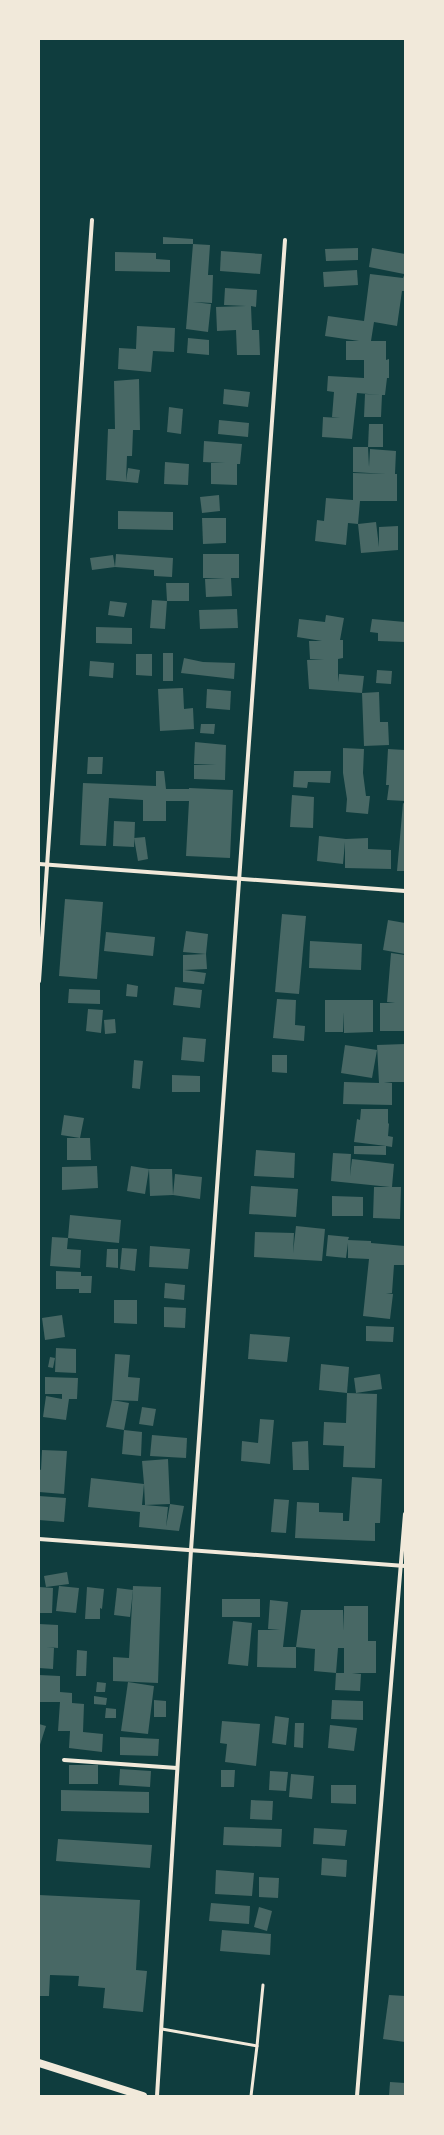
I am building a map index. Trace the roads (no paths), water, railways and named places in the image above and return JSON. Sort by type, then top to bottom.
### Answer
[{"type":"main road","points":[[39,2063],[143,2096]]},
{"type":"street","points":[[39,981],[92,220]]},
{"type":"street","points":[[157,2096],[192,1550],[285,240]]},
{"type":"street","points":[[39,864],[405,891]]},
{"type":"street","points":[[356,2096],[403,1566],[405,1514]]},
{"type":"street","points":[[39,1539],[403,1566]]},
{"type":"street","points":[[64,1760],[177,1768]]},
{"type":"lane","points":[[251,2096],[263,1985]]},
{"type":"lane","points":[[162,2030],[257,2046]]}]
